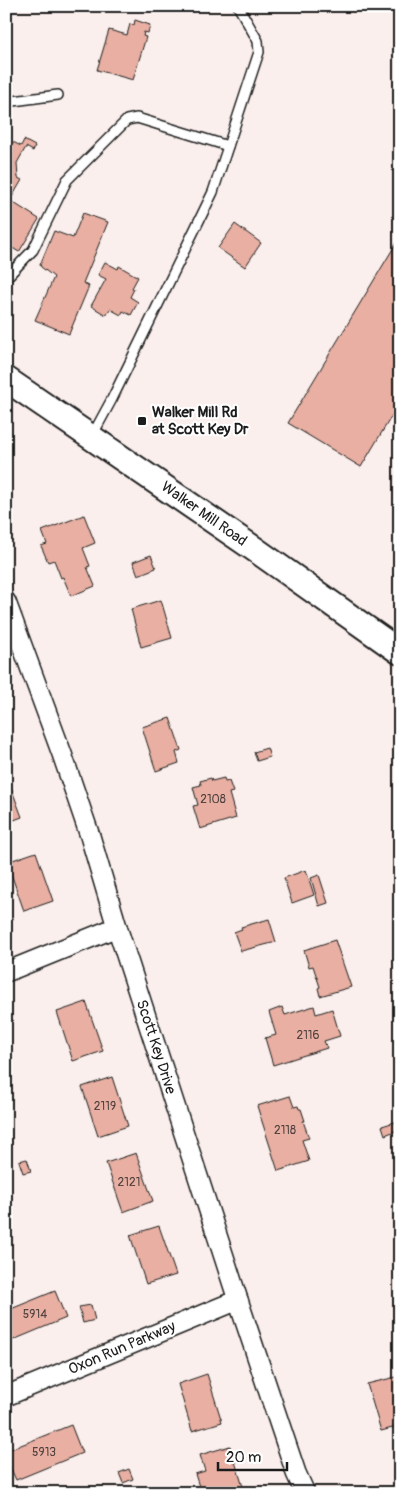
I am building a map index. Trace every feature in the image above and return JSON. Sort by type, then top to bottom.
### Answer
[{"type":"street","name":"Walker Mill Road","points":[[6,379],[92,436],[400,652]]},
{"type":"street","name":"Scott Key Drive","points":[[6,602],[90,836],[117,927],[238,1300],[296,1473],[305,1493]]},
{"type":"street","points":[[6,972],[117,927]]},
{"type":"street","name":"Oxon Run Parkway","points":[[6,1396],[238,1300]]},
{"type":"lane","points":[[92,436],[213,192],[259,52],[258,41],[238,6]]},
{"type":"lane","points":[[6,102],[58,95]]},
{"type":"lane","points":[[6,278],[32,250],[67,180],[127,120],[137,118],[228,146]]},
{"type":"building","points":[[135,20],[150,25],[148,33],[144,32],[143,36],[146,37],[133,80],[97,70],[109,30],[127,35],[130,24],[134,25]]},
{"type":"building","points":[[7,139],[21,146],[24,140],[35,146],[33,151],[26,147],[17,163],[18,178],[22,180],[12,197],[6,194]]},
{"type":"building","points":[[6,198],[39,219],[19,252],[6,244]]},
{"type":"building","points":[[83,213],[108,222],[83,283],[89,286],[69,334],[35,320],[54,277],[40,265],[54,231],[73,238]]},
{"type":"building","points":[[235,224],[261,243],[245,267],[218,248]]},
{"type":"building","points":[[400,237],[400,402],[361,467],[288,423]]},
{"type":"building","points":[[105,262],[118,269],[119,266],[138,277],[130,297],[138,302],[131,315],[123,311],[121,315],[110,309],[106,315],[91,306],[106,279],[98,275]]},
{"type":"building","points":[[84,515],[95,543],[83,548],[90,566],[87,567],[95,586],[71,596],[54,560],[48,562],[41,546],[47,544],[42,531]]},
{"type":"building","points":[[151,555],[156,568],[138,575],[133,562]]},
{"type":"building","points":[[161,600],[172,638],[141,647],[131,609]]},
{"type":"building","points":[[170,718],[181,750],[176,752],[179,763],[156,771],[142,727]]},
{"type":"building","points":[[267,748],[270,757],[257,761],[254,752]]},
{"type":"building","points":[[6,774],[22,817],[6,823]]},
{"type":"building","points":[[211,778],[212,781],[224,778],[225,782],[229,781],[233,792],[229,793],[236,818],[200,829],[193,806],[198,805],[193,787],[201,785],[200,781]]},
{"type":"building","points":[[36,852],[53,901],[24,911],[7,862]]},
{"type":"building","points":[[306,870],[314,895],[292,903],[284,878]]},
{"type":"building","points":[[319,875],[328,903],[319,906],[311,878]]},
{"type":"building","points":[[269,919],[276,942],[241,951],[234,932],[242,929],[241,927]]},
{"type":"building","points":[[335,940],[351,987],[320,996],[318,988],[320,987],[313,966],[309,967],[304,950]]},
{"type":"building","points":[[86,1002],[103,1051],[73,1061],[57,1012]]},
{"type":"building","points":[[314,1006],[316,1014],[332,1009],[340,1036],[324,1041],[327,1048],[273,1065],[265,1038],[276,1035],[269,1012],[282,1007],[285,1015]]},
{"type":"building","points":[[112,1077],[128,1126],[98,1136],[82,1087]]},
{"type":"building","points":[[290,1096],[294,1107],[298,1106],[301,1109],[305,1121],[303,1121],[309,1138],[302,1140],[309,1161],[278,1171],[257,1106]]},
{"type":"building","points":[[398,1121],[400,1129],[385,1135],[382,1126]]},
{"type":"building","points":[[136,1153],[153,1201],[123,1212],[106,1163]]},
{"type":"building","points":[[27,1159],[31,1171],[23,1173],[19,1161]]},
{"type":"building","points":[[159,1226],[176,1275],[146,1284],[130,1235]]},
{"type":"building","points":[[55,1291],[66,1318],[6,1343],[6,1311]]},
{"type":"building","points":[[91,1305],[95,1320],[83,1323],[79,1307]]},
{"type":"building","points":[[207,1374],[222,1422],[192,1431],[178,1384]]},
{"type":"building","points":[[400,1376],[400,1426],[381,1431],[367,1384]]},
{"type":"building","points":[[71,1425],[82,1453],[16,1480],[6,1458],[6,1451]]},
{"type":"building","points":[[230,1446],[245,1493],[201,1493],[195,1474],[205,1471],[200,1455]]},
{"type":"building","points":[[129,1469],[133,1479],[123,1483],[119,1473]]},
{"type":"place","name":"Walker Mill Rd at Scott Key Dr","points":[[142,421]]}]
